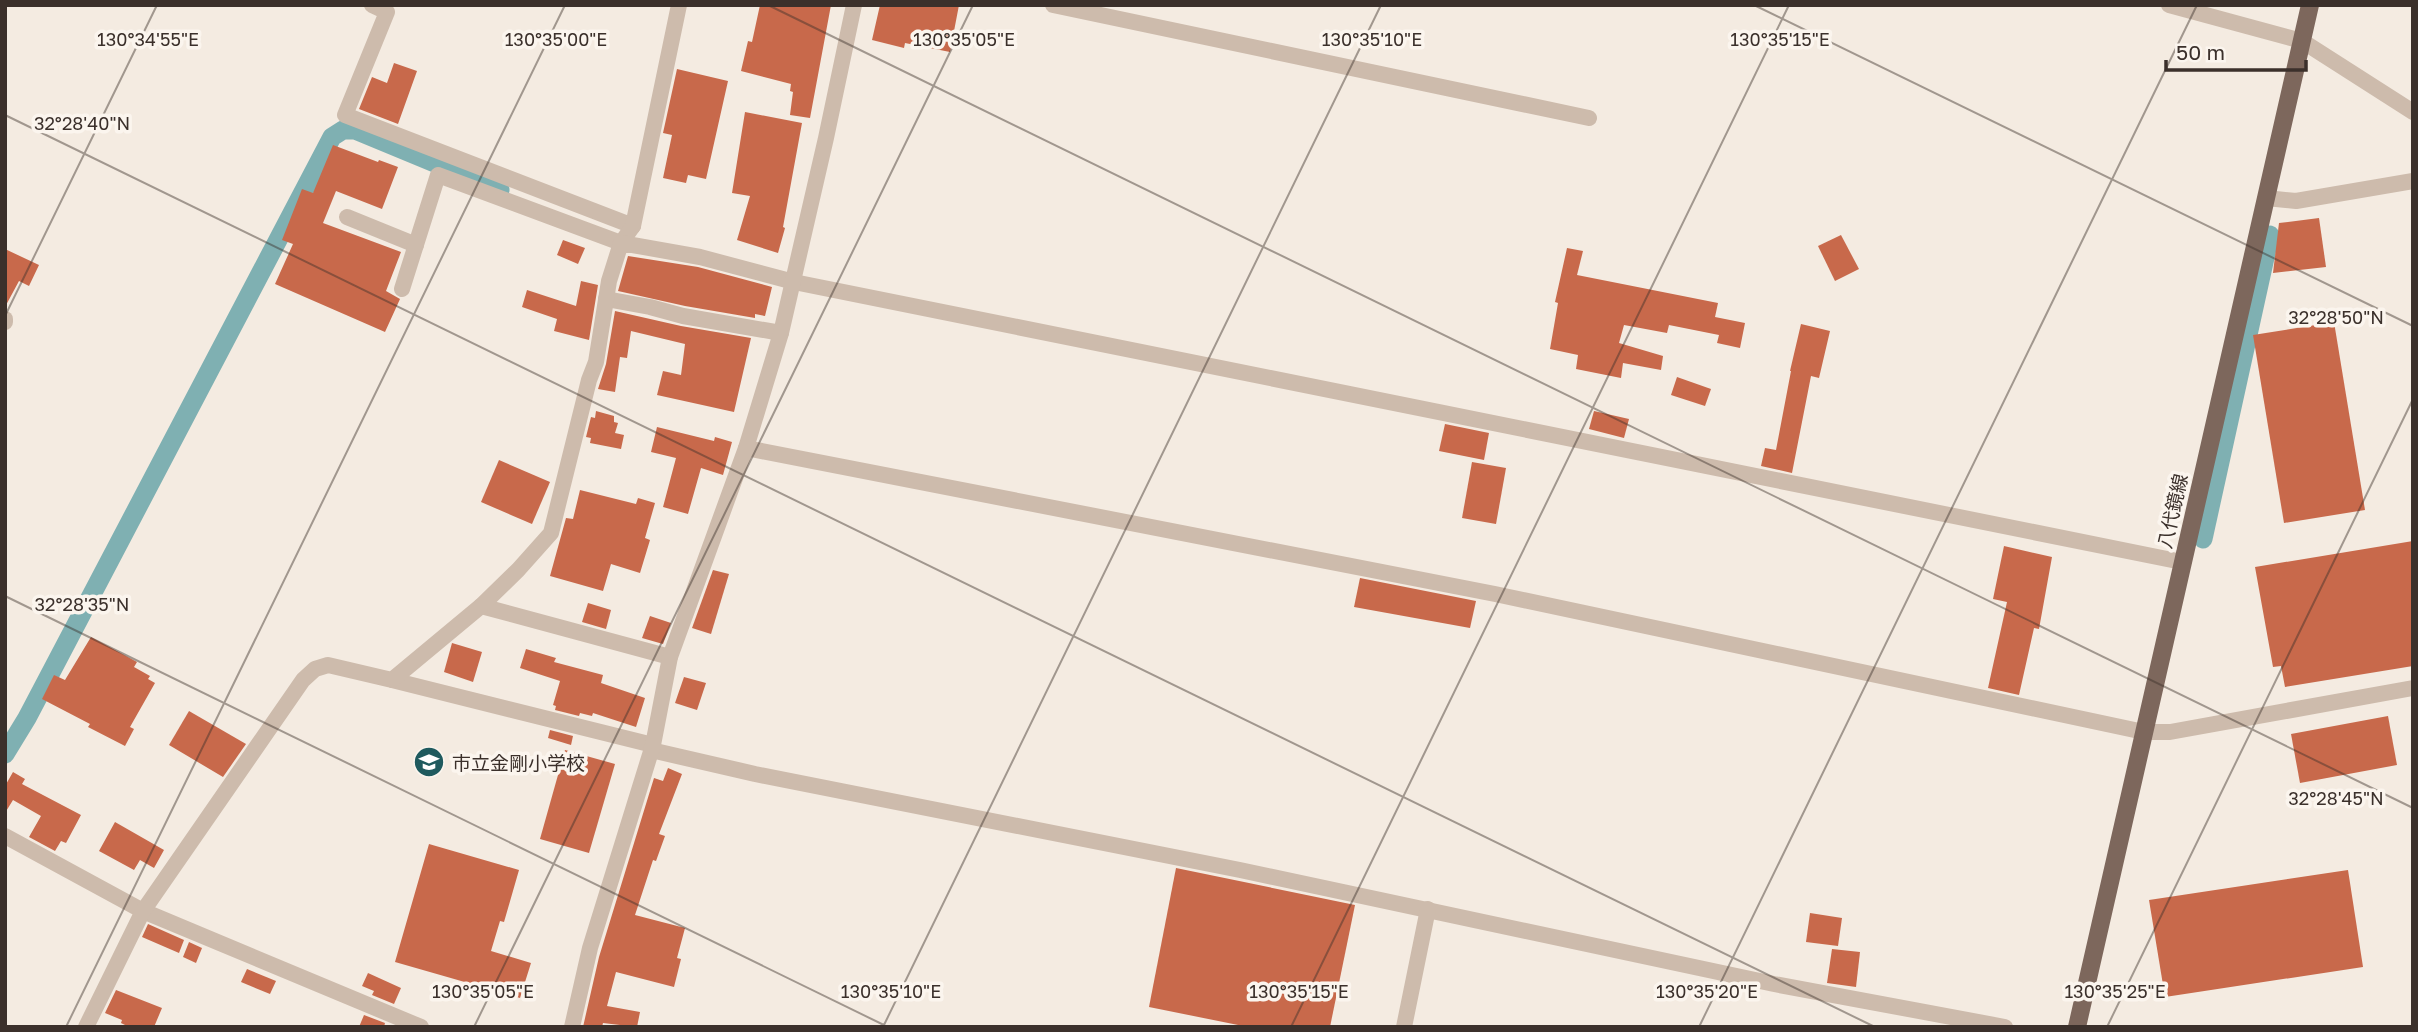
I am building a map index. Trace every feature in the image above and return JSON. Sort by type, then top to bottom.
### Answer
[{"type":"main road","name":"八代鏡線","points":[[2077,1027],[2310,5]]},
{"type":"street","points":[[372,5],[387,12],[345,115],[633,226]]},
{"type":"street","points":[[392,680],[481,606],[551,533],[589,380],[596,362],[609,281],[621,243],[633,226],[679,5]]},
{"type":"street","points":[[572,1027],[590,948],[652,748],[670,657],[746,447],[781,333],[854,5]]},
{"type":"street","points":[[1053,5],[1589,118]]},
{"type":"street","points":[[2169,5],[2302,41],[2413,112]]},
{"type":"street","points":[[402,289],[438,175],[621,243],[700,257],[794,282],[2182,562]]},
{"type":"street","points":[[2266,198],[2296,201],[2413,181]]},
{"type":"street","points":[[347,217],[416,245]]},
{"type":"street","points":[[606,299],[781,333]]},
{"type":"street","points":[[746,447],[1495,594],[2144,732],[2170,732],[2413,688]]},
{"type":"street","points":[[481,606],[670,657]]},
{"type":"street","points":[[86,1027],[144,911],[303,680],[315,669],[328,665],[755,774],[1428,909],[1774,984],[2005,1027]]},
{"type":"street","points":[[5,835],[144,911],[421,1027]]},
{"type":"street","points":[[1404,1027],[1428,909]]},
{"type":"building","points":[[760,5],[831,5],[810,118],[790,115],[793,92],[790,91],[791,84],[741,71],[748,41],[752,42]]},
{"type":"building","points":[[880,5],[959,5],[950,52],[905,43],[904,48],[872,40]]},
{"type":"building","points":[[394,63],[417,71],[398,124],[359,109],[372,77],[387,83]]},
{"type":"building","points":[[677,69],[728,81],[706,179],[688,175],[686,183],[663,178],[672,135],[663,133]]},
{"type":"building","points":[[745,112],[802,123],[783,227],[785,228],[778,253],[737,240],[750,196],[732,193]]},
{"type":"building","points":[[333,145],[398,167],[382,209],[336,191],[323,223],[401,252],[386,291],[400,299],[385,332],[275,284],[293,244],[282,240],[302,189],[313,193]]},
{"type":"building","points":[[2319,218],[2326,267],[2273,273],[2279,223]]},
{"type":"building","points":[[1841,235],[1859,269],[1835,281],[1818,246]]},
{"type":"building","points":[[563,240],[585,248],[578,264],[557,255]]},
{"type":"building","points":[[1567,248],[1583,251],[1577,275],[1718,303],[1715,317],[1745,323],[1740,348],[1717,343],[1719,335],[1669,325],[1667,333],[1624,325],[1619,343],[1663,356],[1661,370],[1623,363],[1621,378],[1576,369],[1578,355],[1550,349],[1558,303],[1555,302]]},
{"type":"building","points":[[5,249],[39,265],[29,286],[19,281],[5,307]]},
{"type":"building","points":[[628,256],[698,267],[772,287],[765,316],[755,314],[755,318],[618,291]]},
{"type":"building","points":[[581,281],[598,285],[589,340],[554,331],[557,319],[522,307],[527,290],[576,306]]},
{"type":"building","points":[[615,311],[751,338],[734,412],[657,395],[663,371],[681,375],[685,344],[631,331],[627,358],[620,357],[615,392],[598,389],[606,364]]},
{"type":"building","points":[[2334,322],[2365,510],[2284,523],[2253,335]]},
{"type":"building","points":[[1801,324],[1830,331],[1819,378],[1811,376],[1792,473],[1761,466],[1765,448],[1776,450]]},
{"type":"building","points":[[1677,377],[1711,389],[1705,406],[1671,395]]},
{"type":"building","points":[[596,411],[614,416],[614,422],[618,423],[615,433],[624,435],[621,449],[590,443],[591,438],[586,437],[591,417],[595,418]]},
{"type":"building","points":[[1594,411],[1629,419],[1624,438],[1589,429]]},
{"type":"building","points":[[1445,424],[1489,433],[1484,460],[1439,451]]},
{"type":"building","points":[[657,427],[714,441],[715,437],[732,442],[723,475],[701,468],[688,514],[663,507],[676,458],[651,452]]},
{"type":"building","points":[[499,460],[550,482],[532,524],[481,502]]},
{"type":"building","points":[[1472,462],[1506,468],[1496,524],[1462,518]]},
{"type":"building","points":[[580,490],[636,504],[638,498],[655,503],[645,538],[650,540],[640,573],[611,564],[603,591],[550,576],[566,518],[573,519]]},
{"type":"building","points":[[2413,541],[2413,666],[2285,687],[2281,666],[2273,667],[2255,567]]},
{"type":"building","points":[[2004,546],[2052,557],[2039,629],[2034,628],[2019,695],[1988,688],[2007,602],[1993,599]]},
{"type":"building","points":[[713,570],[729,574],[711,634],[692,628]]},
{"type":"building","points":[[1360,578],[1476,601],[1470,628],[1354,607]]},
{"type":"building","points":[[588,603],[611,610],[606,629],[582,622]]},
{"type":"building","points":[[650,616],[671,623],[663,644],[642,638]]},
{"type":"building","points":[[91,637],[137,662],[134,667],[150,676],[148,679],[155,683],[130,727],[134,729],[125,746],[42,699],[54,675],[65,680]]},
{"type":"building","points":[[452,643],[482,652],[473,682],[444,672]]},
{"type":"building","points":[[526,649],[556,658],[554,662],[603,675],[601,683],[645,698],[636,727],[593,713],[592,716],[580,713],[579,716],[555,710],[556,706],[553,705],[560,681],[520,668]]},
{"type":"building","points":[[684,677],[706,683],[697,710],[675,703]]},
{"type":"building","points":[[189,711],[246,744],[223,777],[169,745]]},
{"type":"building","points":[[2388,716],[2397,765],[2300,783],[2291,734]]},
{"type":"building","points":[[550,730],[573,736],[571,745],[548,738]]},
{"type":"building","points":[[565,750],[615,764],[589,853],[540,839]]},
{"type":"building","points":[[668,768],[682,774],[659,834],[665,836],[656,861],[653,860],[635,915],[685,928],[677,958],[681,959],[674,987],[616,972],[607,1006],[640,1012],[637,1027],[603,1023],[602,1027],[583,1027],[599,957],[654,778],[663,781]]},
{"type":"building","points":[[13,772],[25,779],[22,784],[81,815],[66,843],[61,841],[55,851],[29,837],[41,816],[13,800],[5,813],[5,786]]},
{"type":"building","points":[[115,822],[164,850],[154,868],[140,860],[134,870],[99,851]]},
{"type":"building","points":[[429,844],[519,870],[504,922],[500,921],[491,951],[531,963],[520,998],[395,962]]},
{"type":"building","points":[[1176,868],[1355,905],[1330,1027],[1248,1027],[1149,1007]]},
{"type":"building","points":[[2348,870],[2363,967],[2165,997],[2149,900]]},
{"type":"building","points":[[1810,913],[1842,918],[1838,946],[1806,942]]},
{"type":"building","points":[[148,924],[184,940],[179,953],[142,937]]},
{"type":"building","points":[[189,942],[202,948],[196,963],[183,957]]},
{"type":"building","points":[[1832,949],[1860,952],[1856,987],[1827,983]]},
{"type":"building","points":[[247,969],[276,981],[270,994],[241,982]]},
{"type":"building","points":[[368,973],[401,988],[394,1004],[372,995],[374,991],[362,986]]},
{"type":"building","points":[[116,990],[162,1008],[154,1027],[129,1027],[121,1023],[122,1020],[105,1013]]},
{"type":"building","points":[[364,1015],[385,1023],[384,1027],[359,1027]]},
{"type":"waterway","points":[[5,754],[27,718],[332,137],[343,130],[355,130],[500,190]]},
{"type":"waterway","points":[[2203,539],[2270,235]]},
{"type":"place","name":"市立金剛小学校","points":[[429,762]]}]
